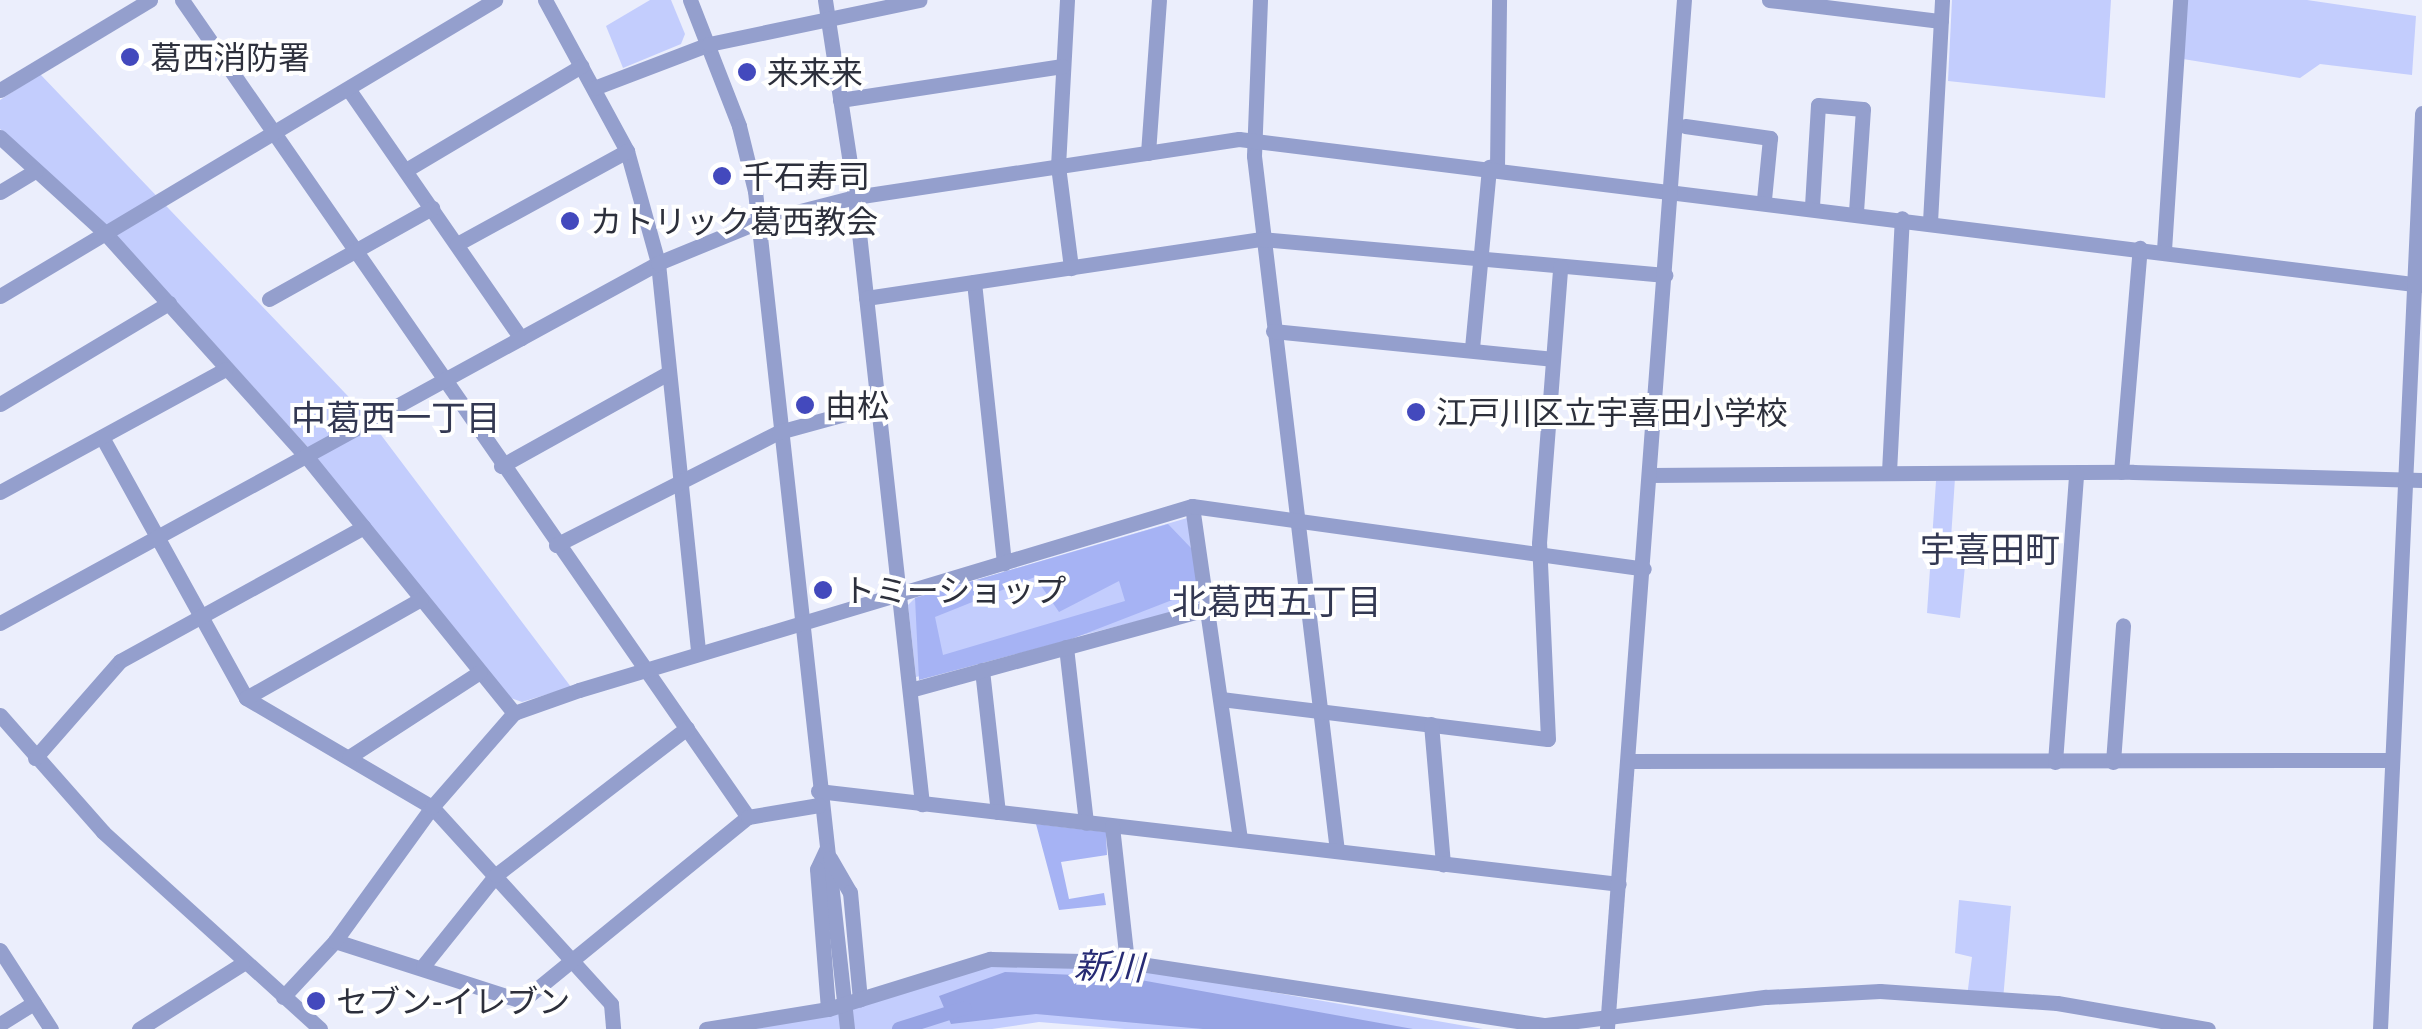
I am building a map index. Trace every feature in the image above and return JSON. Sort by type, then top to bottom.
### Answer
[{"type":"street","points":[[0,90],[150,0]]},
{"type":"street","points":[[182,0],[501,466],[748,816]]},
{"type":"street","points":[[545,0],[627,151],[658,263],[698,654]]},
{"type":"street","points":[[690,0],[738,126],[758,222],[798,626],[847,1029]]},
{"type":"street","points":[[594,88],[709,44],[826,7],[918,0]]},
{"type":"street","points":[[1067,0],[1058,166],[1071,268]]},
{"type":"street","points":[[1148,152],[1159,0]]},
{"type":"street","points":[[1260,0],[1252,138],[1294,519],[1337,852]]},
{"type":"street","points":[[1472,348],[1478,259],[1493,168],[1499,0]]},
{"type":"street","points":[[1608,1024],[1684,0]]},
{"type":"street","points":[[1769,0],[1941,21]]},
{"type":"street","points":[[1930,222],[1942,0]]},
{"type":"street","points":[[2164,250],[2180,0]]},
{"type":"street","points":[[0,296],[349,90],[489,2]]},
{"type":"street","points":[[826,7],[856,196],[922,804]]},
{"type":"street","points":[[406,170],[581,66]]},
{"type":"street","points":[[840,100],[1062,66]]},
{"type":"street","points":[[349,90],[521,338]]},
{"type":"street","points":[[1812,206],[1818,106],[1863,109],[1856,212]]},
{"type":"street","points":[[2380,1029],[2402,479],[2418,284],[2422,113]]},
{"type":"street","points":[[1685,126],[1770,138],[1764,199]]},
{"type":"street","points":[[0,137],[106,233],[169,302],[306,456],[514,713]]},
{"type":"street","points":[[0,623],[658,263],[758,222],[856,196],[1148,152],[1252,138],[1764,199],[2418,284]]},
{"type":"street","points":[[456,244],[627,151]]},
{"type":"street","points":[[0,192],[36,171]]},
{"type":"street","points":[[268,299],[432,208]]},
{"type":"street","points":[[1889,472],[1902,218]]},
{"type":"street","points":[[866,298],[1262,239],[1665,276]]},
{"type":"street","points":[[2121,472],[2140,248]]},
{"type":"street","points":[[1221,698],[1548,739],[1540,555],[1560,267]]},
{"type":"street","points":[[974,282],[1004,563]]},
{"type":"street","points":[[0,404],[169,302]]},
{"type":"street","points":[[1273,330],[1552,359]]},
{"type":"street","points":[[3,485],[102,437],[226,369]]},
{"type":"street","points":[[501,466],[668,373]]},
{"type":"street","points":[[556,545],[680,488],[779,432],[878,405]]},
{"type":"street","points":[[102,437],[246,698],[432,807],[611,1004],[613,1029]]},
{"type":"street","points":[[1650,475],[2121,472],[2422,480]]},
{"type":"street","points":[[2055,762],[2076,474]]},
{"type":"street","points":[[283,997],[336,941],[432,807],[514,713],[646,670],[1192,506],[1644,569]]},
{"type":"street","points":[[1192,506],[1240,840]]},
{"type":"street","points":[[35,758],[120,661],[364,527]]},
{"type":"street","points":[[246,698],[422,600]]},
{"type":"street","points":[[910,690],[1207,609]]},
{"type":"street","points":[[2112,762],[2123,625]]},
{"type":"street","points":[[1066,648],[1086,822]]},
{"type":"street","points":[[982,670],[998,812]]},
{"type":"street","points":[[349,757],[480,672]]},
{"type":"street","points":[[0,715],[102,832],[242,964],[320,1029]]},
{"type":"street","points":[[1430,724],[1443,864]]},
{"type":"street","points":[[423,966],[496,875],[687,728]]},
{"type":"street","points":[[1629,761],[2390,760]]},
{"type":"street","points":[[336,941],[522,1001],[748,816],[818,798],[998,812],[1619,884]]},
{"type":"street","points":[[1112,826],[1127,962]]},
{"type":"street","points":[[826,850],[850,892],[860,1000]]},
{"type":"street","points":[[826,850],[817,869],[828,1009]]},
{"type":"street","points":[[0,950],[50,1029]]},
{"type":"street","points":[[706,1029],[828,1009],[990,959],[1127,962],[1546,1025],[1608,1024],[1766,998],[1880,991],[2057,1003],[2208,1029]]},
{"type":"street","points":[[139,1029],[242,964]]},
{"type":"street","points":[[0,1024],[34,1002]]},
{"type":"shaded area","points":[[650,0],[671,0],[685,34],[681,44],[623,68],[606,26]]},
{"type":"shaded area","points":[[1952,0],[2111,0],[2105,98],[1948,81]]},
{"type":"shaded area","points":[[2187,0],[2307,0],[2416,16],[2412,75],[2320,64],[2300,78],[2183,59]]},
{"type":"shaded area","points":[[40,74],[366,415],[571,687],[522,702],[508,697],[306,445],[113,233],[0,129],[0,100]]},
{"type":"shaded area","points":[[1955,478],[1950,554],[1966,555],[1960,618],[1927,613],[1936,481]]},
{"type":"shaded area","points":[[1187,518],[1200,602],[1194,607],[916,677],[908,605],[915,598]]},
{"type":"shaded area","points":[[1168,524],[1192,549],[1198,590],[1069,640],[919,680],[915,598]],"holes":[[[1035,577],[1059,612],[1119,581],[1125,601],[943,655],[935,617]]]},
{"type":"shaded area","points":[[1036,824],[1106,832],[1107,855],[1061,862],[1069,899],[1104,893],[1106,905],[1059,910]]},
{"type":"shaded area","points":[[1959,900],[2011,906],[2003,1000],[1967,997],[1972,957],[1955,953]]},
{"type":"shaded area","points":[[992,962],[1128,967],[1483,1029],[1125,1029],[1039,1022],[992,1029],[732,1029]]},
{"type":"shaded area","points":[[1005,972],[1124,977],[1413,1029],[1203,1029],[1036,1014],[951,1024],[939,996]]},
{"type":"waterway","name":"新川","points":[[899,1029],[965,1008]]},
{"type":"place","name":"葛西消防署","points":[[130,57]]},
{"type":"place","name":"来来来","points":[[747,72]]},
{"type":"place","name":"千石寿司","points":[[722,176]]},
{"type":"place","name":"カトリック葛西教会","points":[[570,221]]},
{"type":"place","name":"由松","points":[[805,405]]},
{"type":"place","name":"江戸川区立宇喜田小学校","points":[[1416,412]]},
{"type":"place","name":"トミーショップ","points":[[823,590]]},
{"type":"place","name":"セブン-イレブン","points":[[316,1001]]},
{"type":"district","name":"中葛西一丁目","points":[[396,417]]},
{"type":"district","name":"宇喜田町","points":[[1990,549]]},
{"type":"district","name":"北葛西五丁目","points":[[1277,601]]}]
